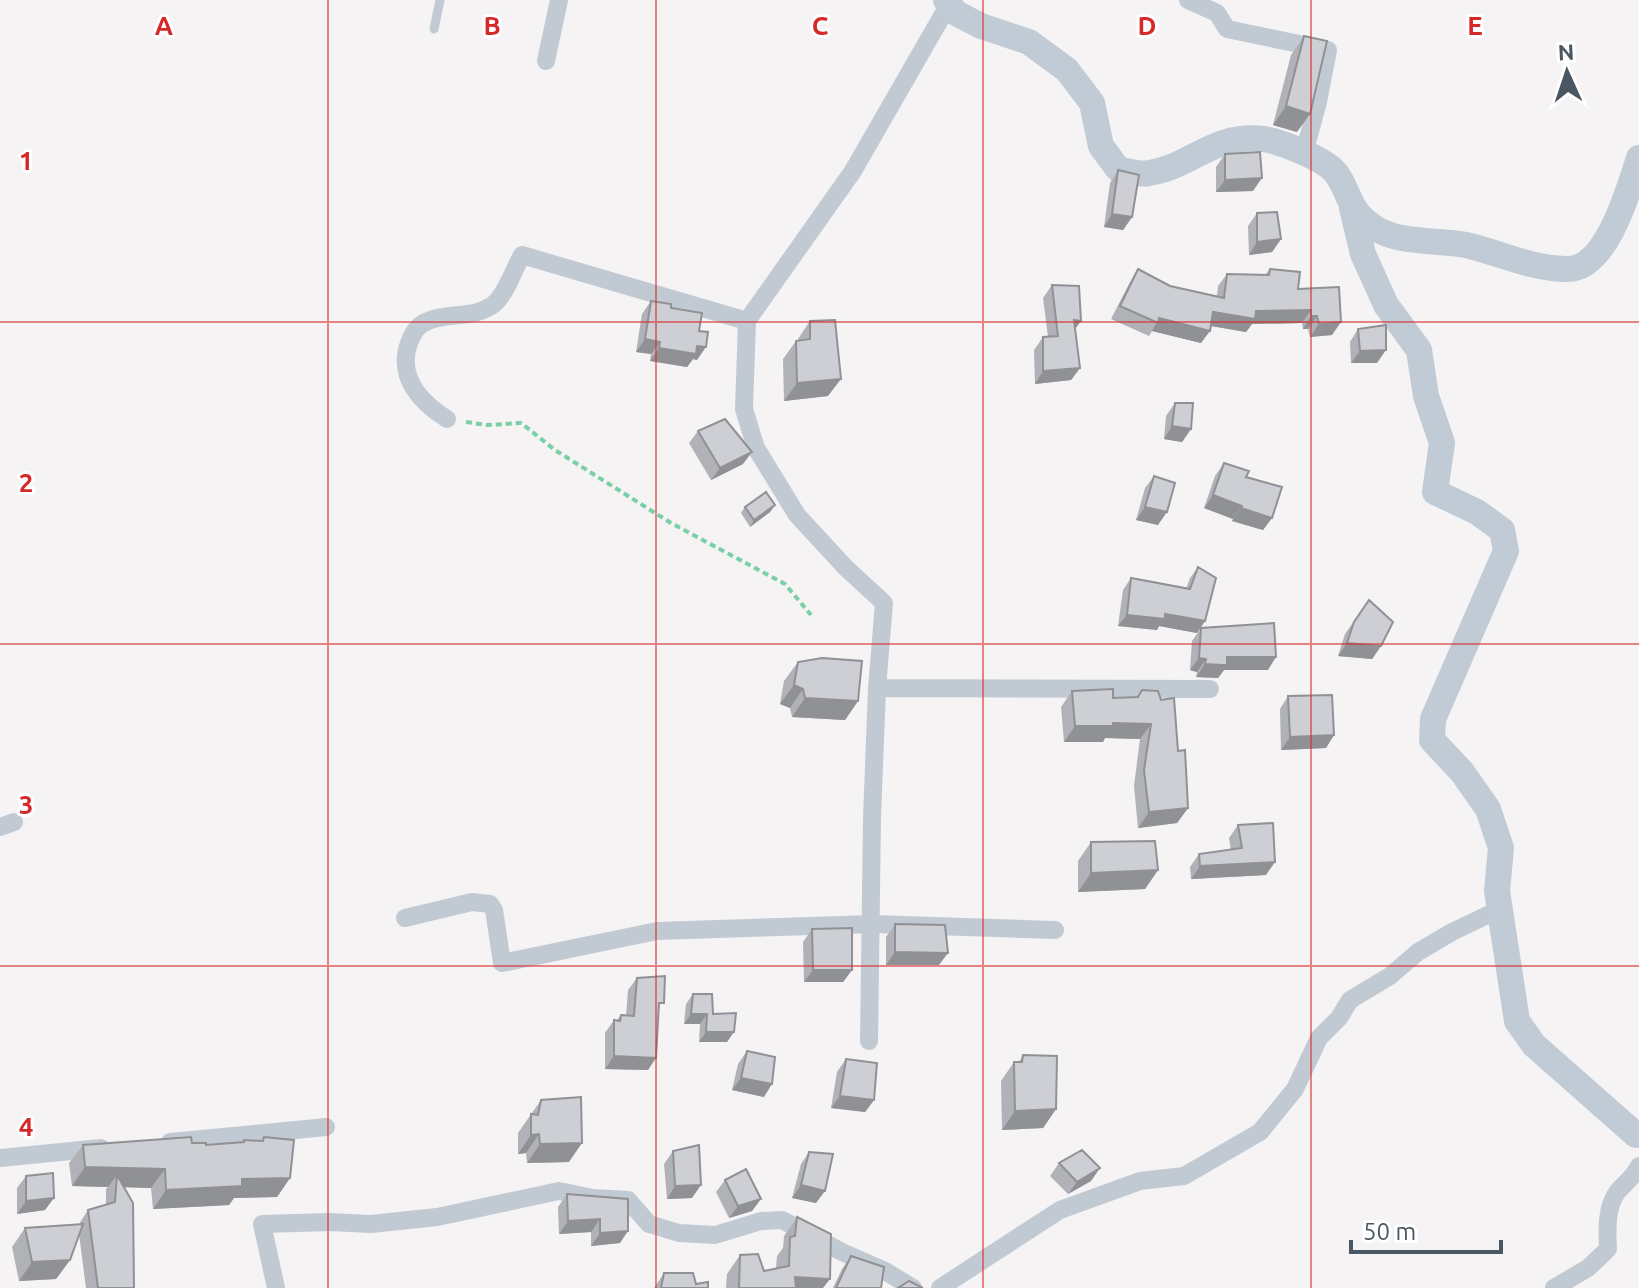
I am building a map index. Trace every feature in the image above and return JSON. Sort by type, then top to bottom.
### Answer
[{"type":"street","points":[[546,61],[559,0]]},
{"type":"street","points":[[1188,0],[1217,13],[1227,29],[1328,50],[1304,153]]},
{"type":"street","points":[[869,1041],[873,924],[872,818],[884,603],[846,568],[797,515],[756,448],[744,409],[747,321],[853,171],[948,2],[956,13],[981,26],[1029,42],[1067,70],[1092,103],[1101,146],[1118,169],[1147,174],[1226,140],[1265,139],[1304,153],[1335,171],[1352,208],[1363,254],[1386,305],[1419,350],[1426,396],[1442,443],[1435,492],[1477,512],[1502,530],[1506,551],[1433,719],[1432,740],[1462,772],[1488,809],[1501,848],[1497,891],[1517,1021],[1534,1045],[1636,1135],[1639,1134]]},
{"type":"street","points":[[1352,208],[1373,228],[1406,238],[1465,245],[1523,262],[1570,270],[1593,259],[1617,222],[1639,158]]},
{"type":"street","points":[[447,419],[427,406],[407,379],[404,356],[413,331],[429,321],[478,313],[497,302],[522,255],[747,321]]},
{"type":"street","points":[[877,688],[1210,689]]},
{"type":"street","points":[[405,918],[472,902],[490,904],[494,910],[502,963],[657,931],[873,924],[1055,930]]},
{"type":"street","points":[[940,1288],[1060,1210],[1140,1181],[1184,1176],[1260,1132],[1295,1089],[1319,1038],[1339,1018],[1350,1000],[1390,976],[1429,945],[1500,909]]},
{"type":"street","points":[[155,1143],[326,1127]]},
{"type":"street","points":[[0,1158],[124,1146]]},
{"type":"street","points":[[1554,1288],[1588,1268],[1608,1249],[1607,1224],[1615,1194],[1639,1166]]},
{"type":"street","points":[[276,1288],[262,1224],[371,1224],[437,1217],[559,1191],[593,1198],[628,1200],[649,1224],[679,1233],[715,1235],[761,1221],[782,1220],[913,1288]]},
{"type":"lane","points":[[434,29],[440,0]]},
{"type":"path","points":[[447,419],[487,425],[521,423],[555,450],[648,509],[785,584],[811,615]]},
{"type":"building","points":[[1304,36],[1327,41],[1310,114],[1286,106]]},
{"type":"building","points":[[1260,152],[1262,178],[1225,180],[1225,154]]},
{"type":"building","points":[[1118,170],[1139,175],[1132,217],[1112,214]]},
{"type":"building","points":[[1277,212],[1281,239],[1257,242],[1257,213]]},
{"type":"building","points":[[1138,269],[1170,286],[1224,298],[1227,274],[1269,275],[1270,269],[1300,272],[1298,289],[1339,287],[1341,322],[1319,324],[1317,316],[1311,316],[1311,310],[1256,311],[1255,319],[1213,312],[1210,331],[1159,318],[1158,323],[1120,306]]},
{"type":"building","points":[[1052,285],[1079,286],[1081,321],[1074,320],[1080,368],[1043,371],[1043,337],[1058,336]]},
{"type":"building","points":[[651,301],[702,313],[699,331],[708,332],[706,347],[697,346],[696,354],[659,348],[660,342],[645,339]]},
{"type":"building","points":[[835,320],[841,379],[797,383],[796,341],[810,339],[810,321]]},
{"type":"building","points":[[1386,325],[1386,350],[1360,351],[1358,329]]},
{"type":"building","points":[[1175,403],[1193,403],[1191,429],[1172,426]]},
{"type":"building","points":[[725,419],[752,452],[720,468],[698,431]]},
{"type":"building","points":[[1224,463],[1249,471],[1246,477],[1282,487],[1272,518],[1213,495]]},
{"type":"building","points":[[1154,476],[1175,483],[1167,512],[1145,507]]},
{"type":"building","points":[[766,492],[775,505],[754,520],[745,507]]},
{"type":"building","points":[[1198,567],[1216,578],[1205,621],[1165,614],[1165,619],[1127,615],[1131,578],[1190,589]]},
{"type":"building","points":[[1369,600],[1393,622],[1381,646],[1347,643],[1354,622]]},
{"type":"building","points":[[1274,623],[1276,657],[1227,657],[1227,665],[1205,664],[1206,659],[1199,658],[1201,628]]},
{"type":"building","points":[[822,658],[862,661],[858,701],[805,698],[803,689],[794,685],[798,662]]},
{"type":"building","points":[[1113,689],[1113,698],[1138,697],[1142,690],[1158,691],[1161,700],[1174,698],[1178,751],[1185,750],[1188,808],[1149,812],[1144,770],[1151,724],[1075,726],[1072,691]]},
{"type":"building","points":[[1332,695],[1334,735],[1290,737],[1288,696]]},
{"type":"building","points":[[1273,823],[1275,862],[1200,866],[1199,854],[1242,848],[1238,825]]},
{"type":"building","points":[[1155,841],[1158,870],[1091,873],[1091,842]]},
{"type":"building","points":[[895,924],[945,925],[948,953],[895,952]]},
{"type":"building","points":[[852,928],[852,970],[813,970],[812,929]]},
{"type":"building","points":[[665,976],[664,1003],[659,1003],[656,1058],[614,1056],[614,1020],[620,1021],[621,1015],[634,1016],[637,978]]},
{"type":"building","points":[[693,994],[712,994],[713,1014],[736,1013],[734,1032],[706,1032],[707,1014],[691,1014]]},
{"type":"building","points":[[747,1051],[775,1057],[772,1084],[741,1078]]},
{"type":"building","points":[[1023,1055],[1057,1056],[1056,1109],[1015,1111],[1014,1062],[1022,1062]]},
{"type":"building","points":[[846,1059],[877,1063],[874,1100],[840,1096]]},
{"type":"building","points":[[581,1097],[582,1143],[540,1144],[539,1134],[531,1135],[531,1114],[538,1115],[541,1100]]},
{"type":"building","points":[[191,1137],[192,1143],[206,1145],[263,1141],[264,1137],[294,1140],[290,1178],[242,1179],[242,1186],[166,1190],[165,1169],[85,1167],[83,1145]]},
{"type":"building","points":[[699,1145],[701,1185],[675,1186],[673,1151]]},
{"type":"building","points":[[1082,1150],[1100,1168],[1077,1182],[1059,1163]]},
{"type":"building","points":[[809,1152],[833,1154],[825,1191],[801,1185]]},
{"type":"building","points":[[746,1169],[761,1199],[738,1206],[725,1180]]},
{"type":"building","points":[[53,1173],[54,1198],[26,1201],[26,1176]]},
{"type":"building","points":[[117,1175],[133,1203],[134,1288],[98,1288],[88,1210],[115,1202]]},
{"type":"building","points":[[567,1194],[628,1199],[628,1231],[600,1233],[600,1219],[568,1221]]},
{"type":"building","points":[[797,1217],[831,1234],[830,1279],[795,1277],[796,1288],[739,1288],[740,1255],[758,1254],[764,1271],[789,1266],[790,1237],[795,1236]]},
{"type":"building","points":[[83,1224],[70,1260],[32,1262],[25,1228]]},
{"type":"building","points":[[851,1256],[884,1267],[881,1288],[836,1288]]},
{"type":"building","points":[[664,1273],[693,1273],[696,1284],[708,1282],[708,1288],[661,1288]]},
{"type":"building","points":[[909,1281],[923,1288],[898,1288]]}]
